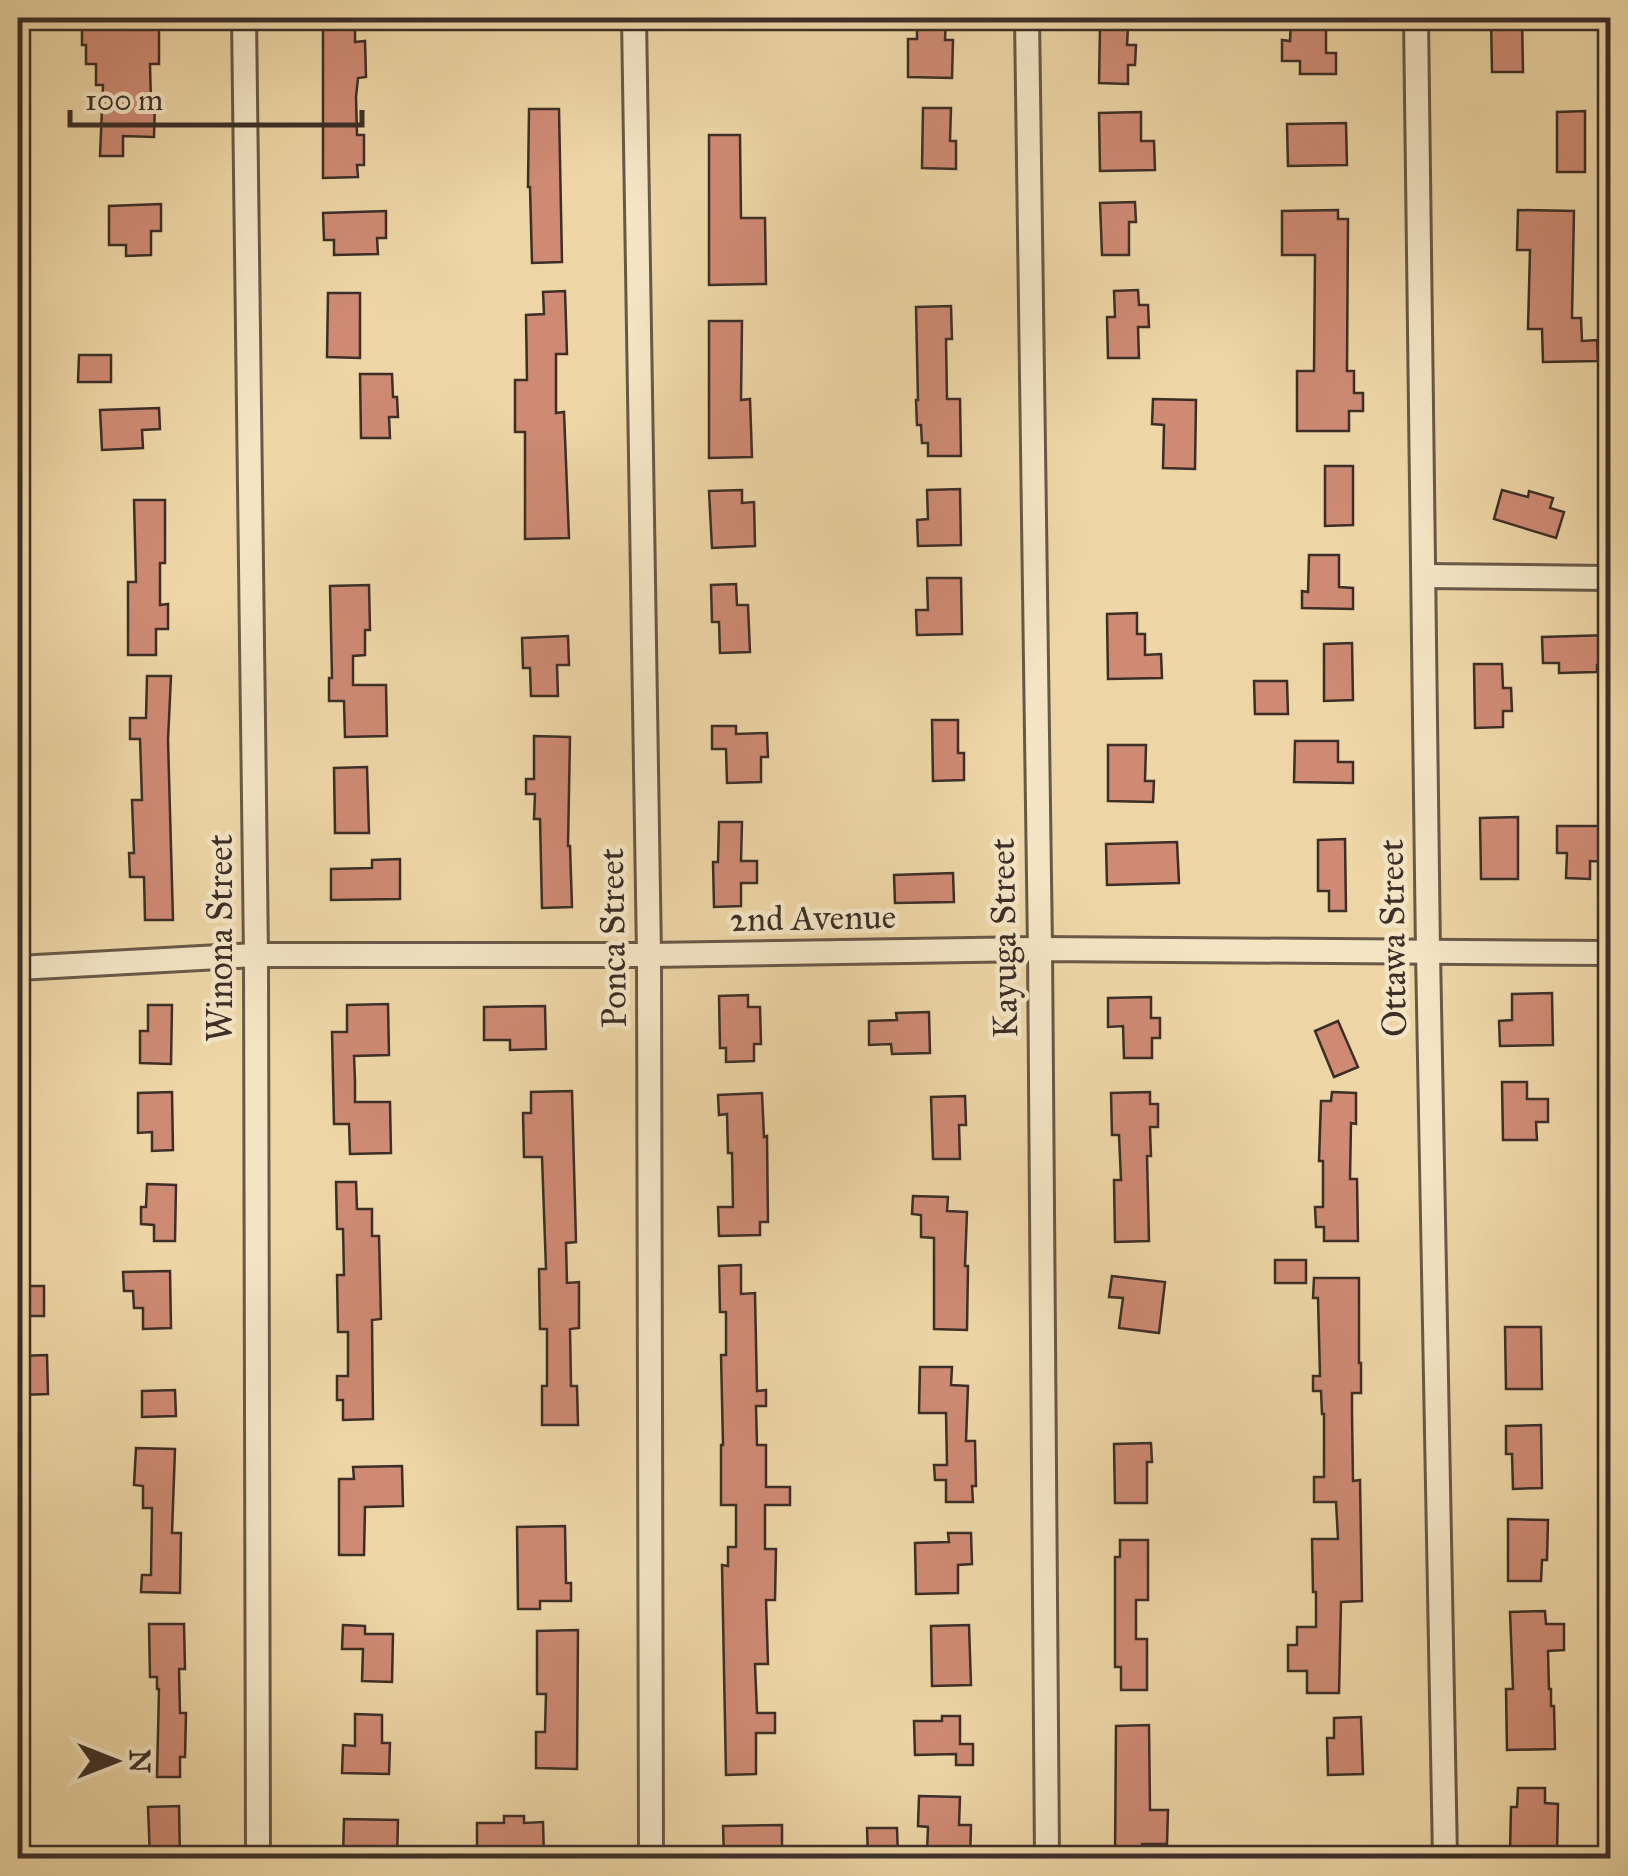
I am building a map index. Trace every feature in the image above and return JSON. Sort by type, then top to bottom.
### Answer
[{"type":"street","name":"Winona Street","points":[[244,18],[256,956],[258,1858]]},
{"type":"street","name":"Ponca Street","points":[[634,18],[649,955],[651,1858]]},
{"type":"street","name":"Kayuga Street","points":[[1027,18],[1047,1858]]},
{"type":"street","name":"Ottawa Street","points":[[1416,18],[1444,1858]]},
{"type":"street","points":[[1424,576],[1610,578]]},
{"type":"street","name":"2nd Avenue","points":[[18,968],[256,956],[1040,950],[1610,953]]},
{"type":"building","points":[[917,18],[946,18],[945,40],[953,40],[952,78],[908,77],[908,39],[917,39]]},
{"type":"building","points":[[1491,18],[1522,18],[1523,72],[1492,72]]},
{"type":"building","points":[[1291,19],[1326,19],[1326,53],[1336,53],[1336,74],[1300,74],[1300,61],[1282,61],[1282,40],[1290,41]]},
{"type":"building","points":[[323,22],[355,22],[355,42],[365,41],[366,77],[358,78],[356,97],[357,135],[364,135],[364,165],[357,165],[358,177],[323,178]]},
{"type":"building","points":[[82,23],[159,23],[159,64],[150,64],[154,137],[123,136],[123,156],[100,156],[103,85],[96,85],[96,64],[86,64]]},
{"type":"building","points":[[1100,27],[1128,28],[1127,45],[1136,45],[1135,65],[1128,65],[1128,84],[1099,83]]},
{"type":"building","points":[[923,108],[951,108],[950,141],[956,141],[956,169],[922,168]]},
{"type":"building","points":[[529,109],[559,109],[562,262],[532,263]]},
{"type":"building","points":[[1585,111],[1585,172],[1557,172],[1557,112]]},
{"type":"building","points":[[1141,112],[1141,141],[1154,141],[1155,170],[1100,171],[1099,113]]},
{"type":"building","points":[[1346,123],[1347,165],[1288,166],[1287,124]]},
{"type":"building","points":[[709,135],[740,135],[741,218],[765,218],[766,284],[709,285]]},
{"type":"building","points":[[1135,202],[1136,222],[1129,222],[1129,255],[1102,255],[1100,203]]},
{"type":"building","points":[[161,204],[161,231],[151,231],[151,255],[126,256],[126,245],[109,245],[109,206]]},
{"type":"building","points":[[1338,210],[1338,219],[1348,219],[1347,371],[1354,371],[1354,393],[1363,393],[1363,411],[1349,411],[1349,431],[1297,431],[1297,371],[1314,371],[1315,255],[1282,255],[1282,211]]},
{"type":"building","points":[[1518,210],[1574,211],[1572,318],[1581,318],[1582,341],[1597,340],[1598,361],[1543,362],[1542,329],[1528,329],[1530,250],[1517,250]]},
{"type":"building","points":[[386,211],[386,238],[377,238],[378,254],[334,255],[334,240],[324,240],[323,213]]},
{"type":"building","points":[[1138,290],[1139,305],[1148,305],[1149,327],[1138,327],[1139,358],[1108,358],[1107,317],[1115,317],[1114,291]]},
{"type":"building","points":[[565,291],[567,354],[556,354],[556,413],[564,412],[569,538],[525,539],[525,432],[515,432],[515,380],[527,380],[526,315],[544,314],[543,292]]},
{"type":"building","points":[[328,293],[360,293],[360,358],[327,357]]},
{"type":"building","points":[[951,306],[952,339],[946,339],[947,399],[960,399],[961,456],[928,456],[928,443],[922,443],[921,425],[917,425],[916,307]]},
{"type":"building","points":[[709,321],[742,321],[741,400],[750,399],[752,457],[709,458]]},
{"type":"building","points":[[79,355],[111,355],[111,382],[78,382]]},
{"type":"building","points":[[360,374],[392,374],[398,417],[389,417],[390,438],[361,438]]},
{"type":"building","points":[[1153,399],[1196,400],[1195,469],[1163,468],[1164,425],[1152,424]]},
{"type":"building","points":[[159,408],[160,429],[142,430],[143,448],[102,450],[100,410]]},
{"type":"building","points":[[1325,466],[1353,466],[1353,525],[1325,526]]},
{"type":"building","points":[[960,489],[961,545],[918,546],[917,520],[928,519],[927,490]]},
{"type":"building","points":[[742,490],[742,503],[754,502],[755,546],[712,548],[709,491]]},
{"type":"building","points":[[1502,490],[1528,497],[1529,491],[1553,498],[1550,508],[1564,512],[1556,538],[1494,519]]},
{"type":"building","points":[[134,500],[165,500],[160,605],[168,604],[168,629],[156,629],[156,655],[128,655],[128,582],[136,582]]},
{"type":"building","points":[[1309,555],[1339,555],[1339,587],[1353,588],[1353,609],[1302,608],[1302,591],[1308,592]]},
{"type":"building","points":[[927,578],[961,578],[962,634],[917,635],[916,610],[928,610]]},
{"type":"building","points":[[736,584],[737,605],[748,605],[750,652],[720,653],[719,622],[712,622],[711,585]]},
{"type":"building","points":[[369,585],[370,630],[365,630],[365,655],[353,656],[353,685],[386,685],[387,736],[345,737],[344,701],[329,701],[330,586]]},
{"type":"building","points":[[1137,613],[1137,634],[1145,634],[1145,655],[1161,654],[1162,678],[1108,679],[1107,614]]},
{"type":"building","points":[[1610,635],[1610,664],[1597,665],[1597,672],[1559,673],[1559,663],[1543,663],[1542,637]]},
{"type":"building","points":[[568,636],[569,665],[557,665],[558,696],[531,696],[530,668],[523,668],[522,638]]},
{"type":"building","points":[[1352,643],[1353,700],[1324,701],[1324,644]]},
{"type":"building","points":[[1474,664],[1502,664],[1503,688],[1511,688],[1512,711],[1503,711],[1503,727],[1475,728]]},
{"type":"building","points":[[147,676],[171,676],[168,740],[173,920],[145,920],[144,877],[130,877],[129,853],[134,853],[132,800],[142,800],[140,739],[130,739],[130,718],[146,718]]},
{"type":"building","points":[[1254,681],[1287,681],[1288,714],[1255,714]]},
{"type":"building","points":[[932,720],[958,720],[958,753],[964,753],[964,780],[933,781]]},
{"type":"building","points":[[712,726],[736,726],[736,734],[767,733],[768,757],[761,757],[761,782],[727,783],[726,749],[712,749]]},
{"type":"building","points":[[534,736],[570,737],[568,846],[572,907],[542,908],[540,819],[534,819],[535,794],[526,794],[526,779],[534,779]]},
{"type":"building","points":[[1295,741],[1338,741],[1338,762],[1353,762],[1353,783],[1294,782]]},
{"type":"building","points":[[1108,745],[1146,745],[1145,781],[1154,781],[1153,802],[1108,801]]},
{"type":"building","points":[[367,767],[369,833],[335,833],[334,768]]},
{"type":"building","points":[[1518,817],[1518,879],[1481,879],[1480,818]]},
{"type":"building","points":[[719,822],[742,822],[741,861],[757,861],[757,883],[741,883],[741,906],[714,907],[713,862],[718,862]]},
{"type":"building","points":[[1557,826],[1610,826],[1610,862],[1590,861],[1590,879],[1566,878],[1567,853],[1557,853]]},
{"type":"building","points":[[1345,839],[1346,911],[1329,911],[1329,891],[1318,891],[1318,840]]},
{"type":"building","points":[[1177,842],[1179,883],[1107,885],[1106,844]]},
{"type":"building","points":[[400,859],[400,899],[331,900],[331,869],[372,868],[372,860]]},
{"type":"building","points":[[953,873],[954,902],[895,903],[894,875]]},
{"type":"building","points":[[1552,993],[1553,1045],[1500,1046],[1499,1021],[1512,1020],[1512,994]]},
{"type":"building","points":[[748,995],[748,1007],[760,1007],[761,1044],[754,1044],[754,1061],[726,1062],[726,1048],[720,1048],[719,996]]},
{"type":"building","points":[[1151,997],[1151,1018],[1160,1018],[1160,1038],[1152,1038],[1152,1058],[1124,1058],[1123,1026],[1108,1027],[1108,998]]},
{"type":"building","points":[[388,1004],[389,1055],[354,1056],[355,1102],[390,1102],[391,1153],[350,1154],[349,1124],[334,1124],[332,1032],[347,1032],[347,1005]]},
{"type":"building","points":[[148,1005],[172,1005],[171,1064],[140,1063],[140,1031],[148,1031]]},
{"type":"building","points":[[545,1006],[546,1049],[510,1050],[510,1040],[484,1040],[484,1007]]},
{"type":"building","points":[[929,1012],[930,1053],[892,1054],[891,1044],[869,1045],[869,1021],[897,1020],[896,1013]]},
{"type":"building","points":[[1338,1021],[1358,1067],[1334,1077],[1315,1031]]},
{"type":"building","points":[[1502,1082],[1527,1082],[1527,1099],[1548,1099],[1548,1122],[1536,1122],[1537,1140],[1503,1140]]},
{"type":"building","points":[[572,1091],[576,1242],[566,1243],[567,1283],[579,1282],[579,1328],[570,1329],[571,1386],[577,1386],[578,1425],[542,1425],[547,1329],[540,1329],[539,1269],[546,1269],[542,1157],[524,1157],[523,1113],[531,1113],[531,1092]]},
{"type":"building","points":[[172,1092],[173,1150],[152,1151],[152,1132],[138,1133],[138,1093]]},
{"type":"building","points":[[1150,1092],[1150,1104],[1158,1104],[1158,1127],[1150,1127],[1151,1156],[1147,1156],[1149,1241],[1115,1242],[1114,1180],[1121,1180],[1119,1135],[1112,1135],[1111,1093]]},
{"type":"building","points":[[1332,1092],[1356,1093],[1350,1179],[1357,1179],[1358,1241],[1324,1241],[1324,1227],[1316,1227],[1315,1207],[1323,1207],[1323,1161],[1319,1161],[1321,1101],[1331,1101]]},
{"type":"building","points":[[762,1093],[768,1222],[760,1222],[760,1235],[719,1236],[718,1207],[733,1207],[727,1114],[719,1115],[718,1095]]},
{"type":"building","points":[[965,1096],[966,1125],[959,1125],[960,1159],[933,1159],[931,1097]]},
{"type":"building","points":[[336,1182],[356,1182],[357,1209],[372,1209],[372,1236],[379,1236],[381,1319],[372,1320],[373,1419],[343,1420],[343,1400],[337,1400],[337,1376],[348,1376],[348,1332],[338,1332],[337,1275],[344,1275],[343,1229],[337,1229]]},
{"type":"building","points":[[147,1184],[176,1185],[175,1241],[154,1241],[154,1225],[141,1224]]},
{"type":"building","points":[[913,1196],[948,1197],[947,1211],[967,1212],[967,1330],[934,1329],[934,1238],[921,1237],[921,1215],[912,1214]]},
{"type":"building","points":[[1275,1260],[1306,1260],[1306,1283],[1275,1283]]},
{"type":"building","points":[[741,1265],[741,1294],[755,1293],[757,1391],[766,1390],[766,1406],[756,1406],[757,1445],[766,1445],[766,1487],[790,1487],[790,1505],[765,1505],[765,1549],[776,1549],[775,1600],[766,1600],[768,1664],[755,1664],[757,1713],[775,1713],[775,1733],[756,1733],[756,1774],[726,1775],[722,1565],[728,1566],[728,1547],[736,1547],[736,1505],[721,1505],[721,1355],[726,1355],[726,1312],[720,1312],[719,1266]]},
{"type":"building","points":[[170,1271],[171,1328],[143,1329],[143,1308],[134,1308],[133,1291],[124,1291],[123,1272]]},
{"type":"building","points":[[1112,1276],[1165,1282],[1159,1333],[1119,1328],[1123,1298],[1109,1297]]},
{"type":"building","points":[[1314,1278],[1359,1278],[1361,1393],[1352,1393],[1352,1414],[1353,1481],[1360,1480],[1362,1601],[1341,1602],[1339,1693],[1307,1693],[1307,1671],[1288,1671],[1288,1645],[1297,1645],[1297,1627],[1316,1627],[1312,1539],[1338,1539],[1336,1502],[1314,1502],[1314,1477],[1324,1477],[1324,1414],[1321,1391],[1313,1391],[1313,1376],[1320,1376]]},
{"type":"building","points":[[19,1286],[44,1286],[44,1316],[19,1316]]},
{"type":"building","points":[[1505,1327],[1541,1327],[1542,1389],[1506,1389]]},
{"type":"building","points":[[47,1355],[48,1394],[19,1395],[18,1356]]},
{"type":"building","points":[[920,1367],[952,1367],[951,1385],[968,1386],[966,1441],[975,1441],[973,1502],[946,1502],[946,1480],[935,1480],[934,1465],[947,1465],[946,1413],[919,1413]]},
{"type":"building","points":[[175,1390],[176,1416],[142,1417],[142,1391]]},
{"type":"building","points":[[1541,1425],[1542,1488],[1513,1489],[1512,1454],[1506,1454],[1506,1426]]},
{"type":"building","points":[[1151,1443],[1147,1503],[1115,1503],[1114,1444]]},
{"type":"building","points":[[136,1448],[175,1449],[172,1533],[181,1533],[180,1593],[141,1592],[142,1575],[151,1575],[152,1508],[143,1508],[143,1486],[134,1485]]},
{"type":"building","points":[[402,1466],[403,1506],[365,1507],[364,1555],[339,1555],[339,1479],[354,1479],[353,1467]]},
{"type":"building","points":[[1508,1519],[1548,1520],[1547,1560],[1542,1560],[1541,1581],[1508,1581]]},
{"type":"building","points":[[565,1526],[566,1583],[571,1583],[571,1601],[540,1601],[540,1609],[518,1609],[517,1527]]},
{"type":"building","points":[[948,1533],[971,1533],[972,1564],[958,1565],[958,1593],[916,1594],[915,1543],[949,1542]]},
{"type":"building","points":[[1120,1540],[1148,1540],[1148,1600],[1136,1600],[1136,1639],[1147,1639],[1147,1690],[1121,1690],[1121,1667],[1115,1667],[1115,1557],[1120,1557]]},
{"type":"building","points":[[1545,1611],[1546,1624],[1564,1624],[1564,1650],[1548,1651],[1555,1749],[1507,1750],[1506,1689],[1513,1689],[1510,1612]]},
{"type":"building","points":[[149,1624],[184,1624],[185,1669],[179,1669],[180,1713],[186,1713],[185,1757],[180,1757],[180,1777],[157,1777],[159,1689],[157,1677],[150,1677]]},
{"type":"building","points":[[343,1625],[365,1626],[365,1634],[393,1634],[392,1682],[362,1681],[363,1649],[342,1649]]},
{"type":"building","points":[[969,1625],[971,1685],[932,1686],[931,1626]]},
{"type":"building","points":[[578,1630],[577,1769],[536,1768],[536,1732],[545,1732],[546,1694],[537,1694],[537,1631]]},
{"type":"building","points":[[355,1714],[382,1715],[382,1743],[390,1743],[389,1774],[342,1773],[343,1745],[355,1746]]},
{"type":"building","points":[[942,1716],[960,1716],[960,1744],[973,1744],[973,1765],[956,1765],[956,1754],[915,1755],[914,1721],[942,1721]]},
{"type":"building","points":[[1361,1717],[1363,1774],[1328,1775],[1327,1738],[1334,1738],[1334,1718]]},
{"type":"building","points":[[1149,1725],[1150,1810],[1168,1810],[1167,1844],[1142,1844],[1142,1858],[1115,1858],[1116,1726]]},
{"type":"building","points":[[1518,1788],[1545,1788],[1545,1803],[1558,1804],[1557,1853],[1510,1852],[1511,1807],[1517,1807]]},
{"type":"building","points":[[919,1796],[960,1797],[959,1825],[971,1825],[970,1858],[948,1858],[948,1853],[927,1852],[928,1827],[918,1826]]},
{"type":"building","points":[[179,1806],[180,1858],[150,1858],[148,1807]]},
{"type":"building","points":[[504,1816],[524,1816],[524,1823],[543,1822],[544,1857],[477,1858],[477,1823],[504,1823]]},
{"type":"building","points":[[344,1819],[398,1820],[397,1858],[343,1858]]},
{"type":"building","points":[[782,1825],[782,1858],[724,1858],[723,1826]]},
{"type":"building","points":[[867,1828],[897,1828],[898,1858],[868,1858]]}]
